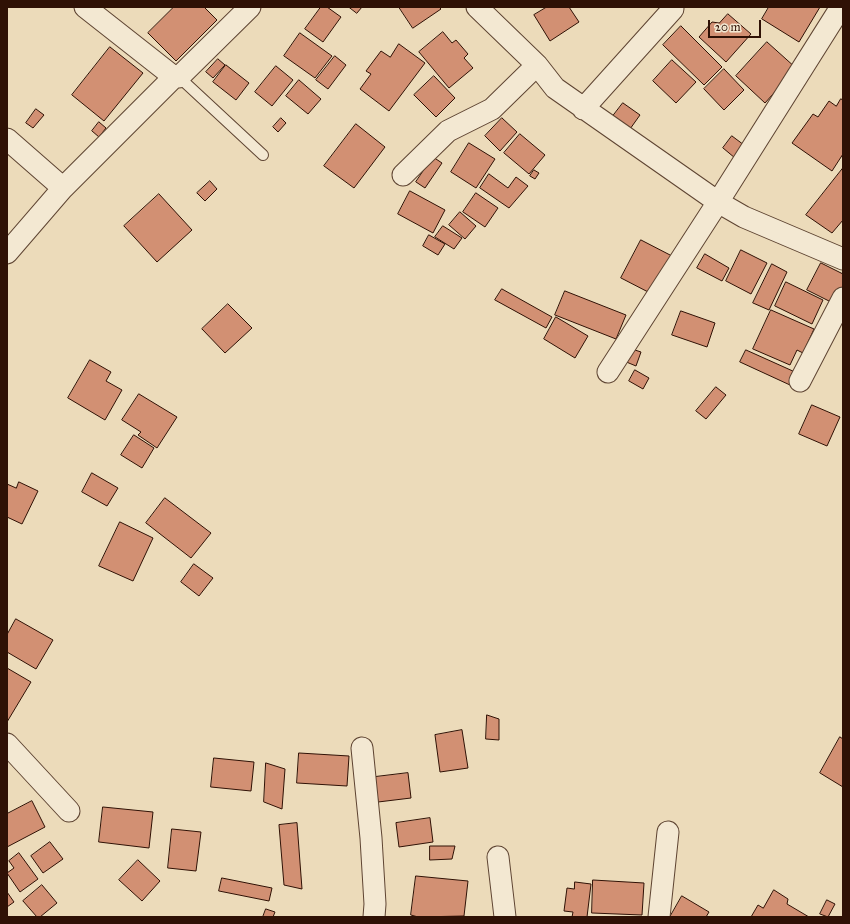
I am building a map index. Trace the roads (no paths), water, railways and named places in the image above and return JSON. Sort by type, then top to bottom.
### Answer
[{"type":"street","points":[[85,7],[176,77]]},
{"type":"street","points":[[7,253],[63,188],[250,7]]},
{"type":"street","points":[[477,7],[537,65],[555,88],[718,202],[744,217],[843,259]]},
{"type":"street","points":[[608,372],[718,202],[841,7]]},
{"type":"street","points":[[583,109],[673,9]]},
{"type":"street","points":[[403,175],[448,130],[492,109],[537,65]]},
{"type":"street","points":[[7,139],[63,188]]},
{"type":"street","points":[[800,382],[843,298]]},
{"type":"street","points":[[7,744],[69,811]]},
{"type":"street","points":[[362,748],[371,838],[375,904],[374,917]]},
{"type":"street","points":[[659,917],[668,832]]},
{"type":"street","points":[[498,857],[505,917]]},
{"type":"lane","points":[[176,77],[263,155]]}]
